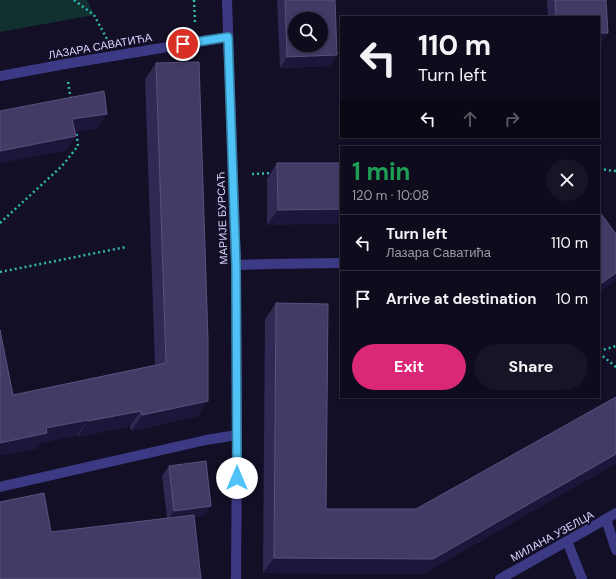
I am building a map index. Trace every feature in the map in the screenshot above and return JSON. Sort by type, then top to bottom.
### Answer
[{"type":"street","name":"МАРИЈЕ БУРСАЋ","points":[[227,0],[236,266],[236,579]]},
{"type":"street","name":"ЛАЗАРА САВАТИЋА","points":[[0,76],[228,37]]},
{"type":"street","points":[[236,266],[340,263]]},
{"type":"street","points":[[0,487],[206,440],[237,435]]},
{"type":"street","name":"МИЛАНА УЗЕЛЦА","points":[[500,579],[616,514]]},
{"type":"street","points":[[606,520],[616,550]]},
{"type":"street","points":[[567,541],[582,579]]},
{"type":"path","points":[[74,0],[94,15],[116,55]]},
{"type":"path","points":[[194,0],[196,42]]},
{"type":"path","points":[[65,64],[72,108]]},
{"type":"path","points":[[0,223],[62,166],[78,146],[75,123]]},
{"type":"path","points":[[600,169],[616,171]]},
{"type":"path","points":[[233,174],[279,173]]},
{"type":"path","points":[[0,272],[126,247]]},
{"type":"path","points":[[600,352],[616,346]]},
{"type":"path","points":[[600,353],[616,367]]},
{"type":"green space","points":[[0,0],[87,0],[94,15],[0,32]]},
{"type":"building","points":[[285,0],[335,0],[337,55],[287,57]]},
{"type":"building","points":[[555,0],[606,0],[608,33],[600,33],[600,16],[556,16]]},
{"type":"building","points":[[199,62],[208,340],[208,401],[142,415],[141,411],[46,428],[47,433],[0,443],[0,330],[13,395],[166,363],[156,63]]},
{"type":"building","points":[[104,91],[107,114],[72,119],[76,136],[0,151],[0,111]]},
{"type":"building","points":[[277,163],[340,163],[340,209],[278,210]]},
{"type":"building","points":[[600,212],[616,234],[616,273],[600,284]]},
{"type":"building","points":[[276,303],[328,304],[326,509],[416,509],[616,397],[616,454],[433,559],[274,558]]},
{"type":"building","points":[[206,461],[211,506],[174,511],[169,466]]},
{"type":"building","points":[[44,493],[51,532],[194,515],[201,579],[0,579],[0,502]]},
{"type":"route","points":[[183,44],[228,37],[236,266],[237,478]]}]
